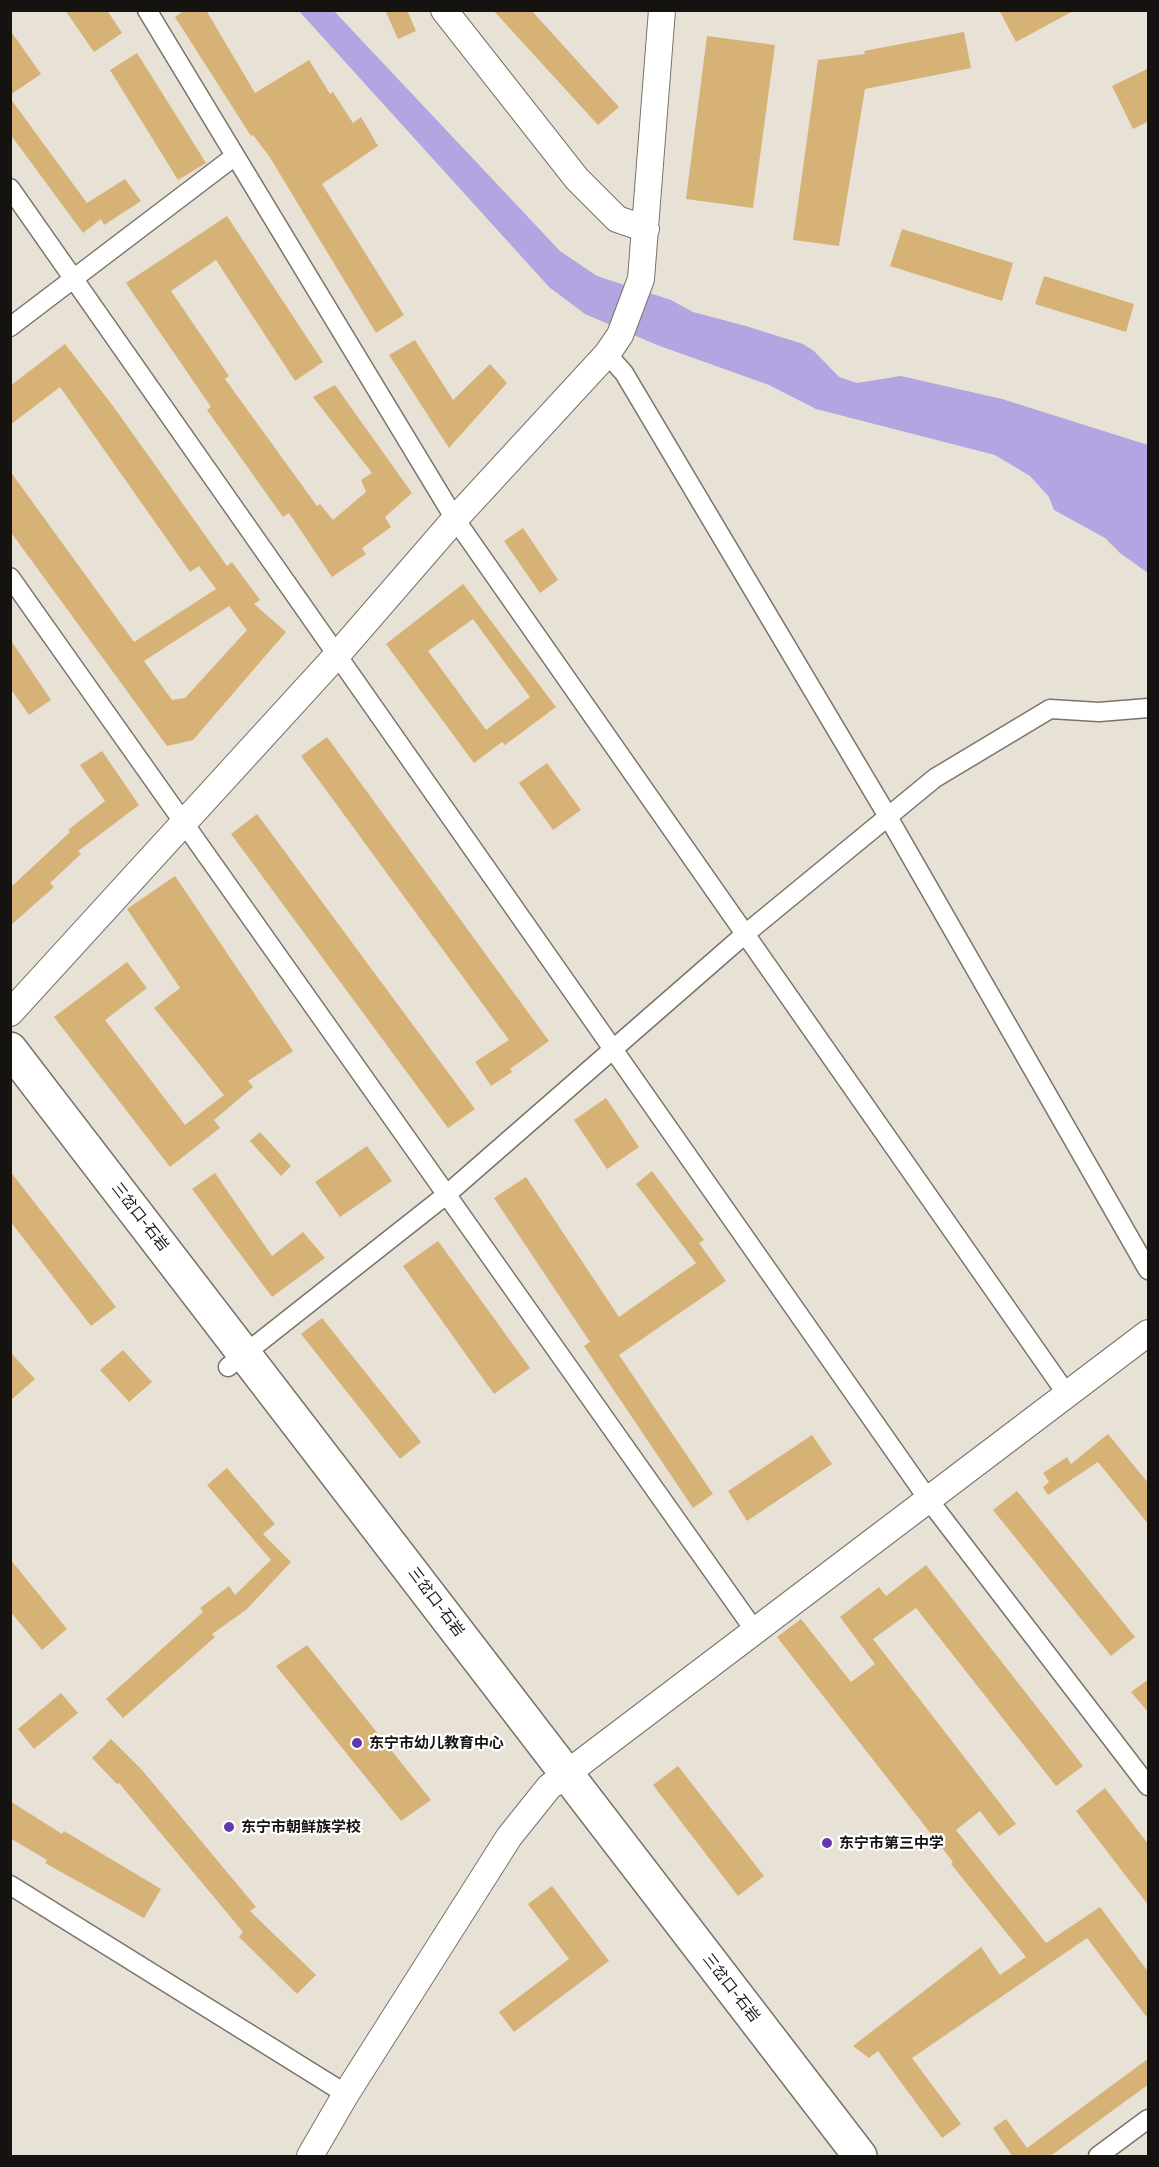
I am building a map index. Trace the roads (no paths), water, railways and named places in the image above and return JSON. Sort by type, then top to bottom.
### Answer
[{"type":"highway","name":"三岔口-石岩","points":[[10,1049],[237,1360],[558,1780],[860,2157]]},
{"type":"highway","name":"三岔口-石岩","points":[[10,1083],[237,1360]]},
{"type":"highway","name":"三岔口-石岩","points":[[558,1780],[831,2157]]},
{"type":"street","points":[[147,10],[455,519],[1066,1393]]},
{"type":"street","points":[[444,10],[577,179],[617,219],[646,229]]},
{"type":"street","points":[[10,1013],[184,825],[613,344],[641,279],[662,10]]},
{"type":"street","points":[[10,327],[235,156]]},
{"type":"street","points":[[10,189],[928,1499],[1149,1786]]},
{"type":"street","points":[[613,344],[624,373],[887,815],[1149,1270]]},
{"type":"street","points":[[10,577],[755,1631]]},
{"type":"street","points":[[237,1360],[446,1195],[744,935],[887,815],[935,778],[1050,709],[1099,712],[1149,708]]},
{"type":"street","points":[[310,2157],[346,2094],[509,1837],[558,1780],[1066,1393],[1149,1333]]},
{"type":"street","points":[[10,1885],[346,2094]]},
{"type":"street","points":[[1098,2157],[1149,2119]]},
{"type":"place","name":"东宁市幼儿教育中心","points":[[357,1743]]},
{"type":"place","name":"东宁市朝鲜族学校","points":[[229,1827]]},
{"type":"place","name":"东宁市第三中学","points":[[827,1843]]}]
